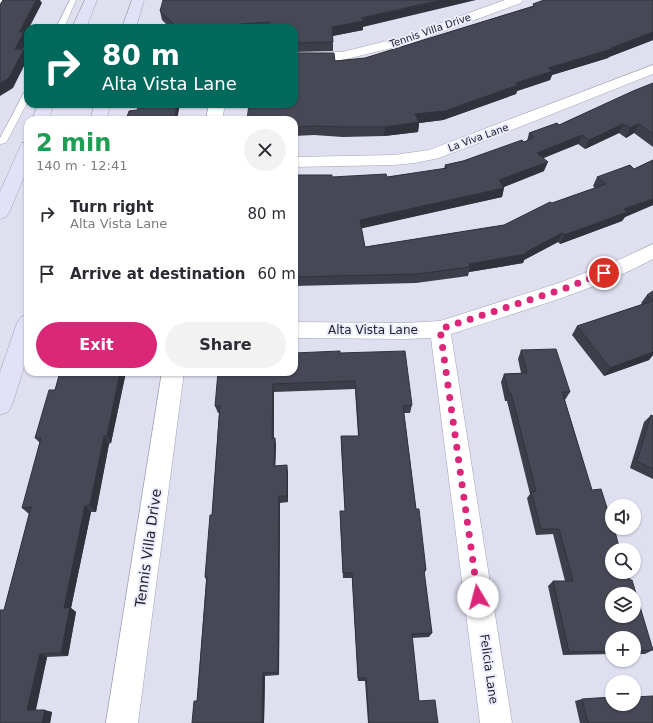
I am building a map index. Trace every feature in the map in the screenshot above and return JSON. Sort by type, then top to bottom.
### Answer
[{"type":"main road","points":[[81,24],[91,0]]},
{"type":"main road","points":[[130,24],[138,0]]},
{"type":"main road","points":[[0,213],[24,156]]},
{"type":"main road","points":[[0,405],[24,335]]},
{"type":"street","name":"Tennis Villa Drive","points":[[298,57],[342,56],[404,41],[517,0]]},
{"type":"street","name":"La Viva Lane","points":[[298,162],[394,160],[415,158],[433,154],[478,138],[653,69]]},
{"type":"street","name":"Alta Vista Lane","points":[[298,330],[405,331],[440,329],[566,288],[630,263],[653,251]]},
{"type":"street","name":"Felicia Lane","points":[[440,329],[496,723]]},
{"type":"street","name":"Tennis Villa Drive","points":[[122,723],[172,376]]},
{"type":"lane","points":[[0,0],[13,0]]},
{"type":"lane","points":[[62,24],[73,0]]},
{"type":"lane","points":[[0,141],[3,141],[24,101]]},
{"type":"building","points":[[3,0],[36,0],[19,32],[24,32],[15,49],[24,49],[9,78],[0,84],[0,5]]},
{"type":"building","points":[[163,0],[440,0],[361,18],[364,21],[332,27],[333,42],[298,43],[298,24],[269,24],[269,22],[244,24],[174,24],[160,11]]},
{"type":"building","points":[[544,0],[653,0],[653,32],[611,48],[612,49],[548,68],[553,71],[516,83],[518,85],[445,111],[415,114],[419,122],[385,127],[298,127],[298,116],[248,116],[248,108],[298,108],[298,53],[334,53],[335,61],[365,58],[534,6],[533,4]]},
{"type":"building","points":[[653,83],[653,134],[639,124],[630,128],[623,124],[589,140],[582,135],[537,153],[548,162],[499,180],[504,188],[360,220],[365,247],[504,225],[550,202],[552,203],[606,184],[597,177],[630,165],[634,169],[653,160],[653,199],[624,209],[627,212],[564,235],[562,233],[526,252],[526,254],[469,264],[470,267],[418,274],[298,277],[298,175],[332,175],[332,177],[386,174],[387,177],[447,168],[445,165],[463,161],[522,140],[524,142],[534,137],[529,133],[557,123],[559,125]]},
{"type":"building","points":[[138,108],[176,108],[175,116],[127,116],[129,111],[137,110]]},
{"type":"building","points":[[653,291],[653,300],[647,295]]},
{"type":"building","points":[[653,301],[653,352],[610,368],[577,326]]},
{"type":"building","points":[[556,349],[570,392],[562,392],[592,490],[601,489],[605,501],[605,535],[616,535],[618,543],[605,543],[605,579],[630,579],[632,580],[634,587],[605,587],[605,623],[641,623],[641,610],[653,650],[641,651],[641,631],[605,631],[605,651],[569,652],[553,581],[573,581],[559,529],[541,529],[531,492],[536,491],[511,393],[509,394],[504,374],[527,373],[521,350]]},
{"type":"building","points":[[405,351],[412,405],[403,406],[416,509],[419,509],[426,570],[424,570],[432,633],[412,634],[419,701],[435,700],[438,723],[369,723],[366,678],[358,678],[352,573],[343,573],[340,511],[345,511],[341,436],[359,436],[355,381],[273,384],[272,438],[275,438],[274,466],[287,465],[287,496],[279,496],[278,672],[263,673],[262,723],[192,723],[194,701],[197,701],[207,577],[205,577],[210,515],[212,515],[220,406],[215,406],[218,376],[298,376],[298,353]]},
{"type":"building","points":[[59,376],[119,376],[107,436],[104,436],[90,505],[85,506],[64,608],[70,607],[61,653],[40,654],[27,710],[45,710],[42,723],[0,723],[0,610],[4,610],[31,507],[22,508],[41,438],[35,438],[49,390],[55,390]]},
{"type":"building","points":[[651,415],[653,416],[653,469],[637,461]]},
{"type":"building","points":[[653,696],[653,723],[588,723],[582,699],[605,697],[605,711],[641,711],[641,697]]},
{"type":"route","points":[[478,597],[440,329],[566,288],[604,273]]}]
